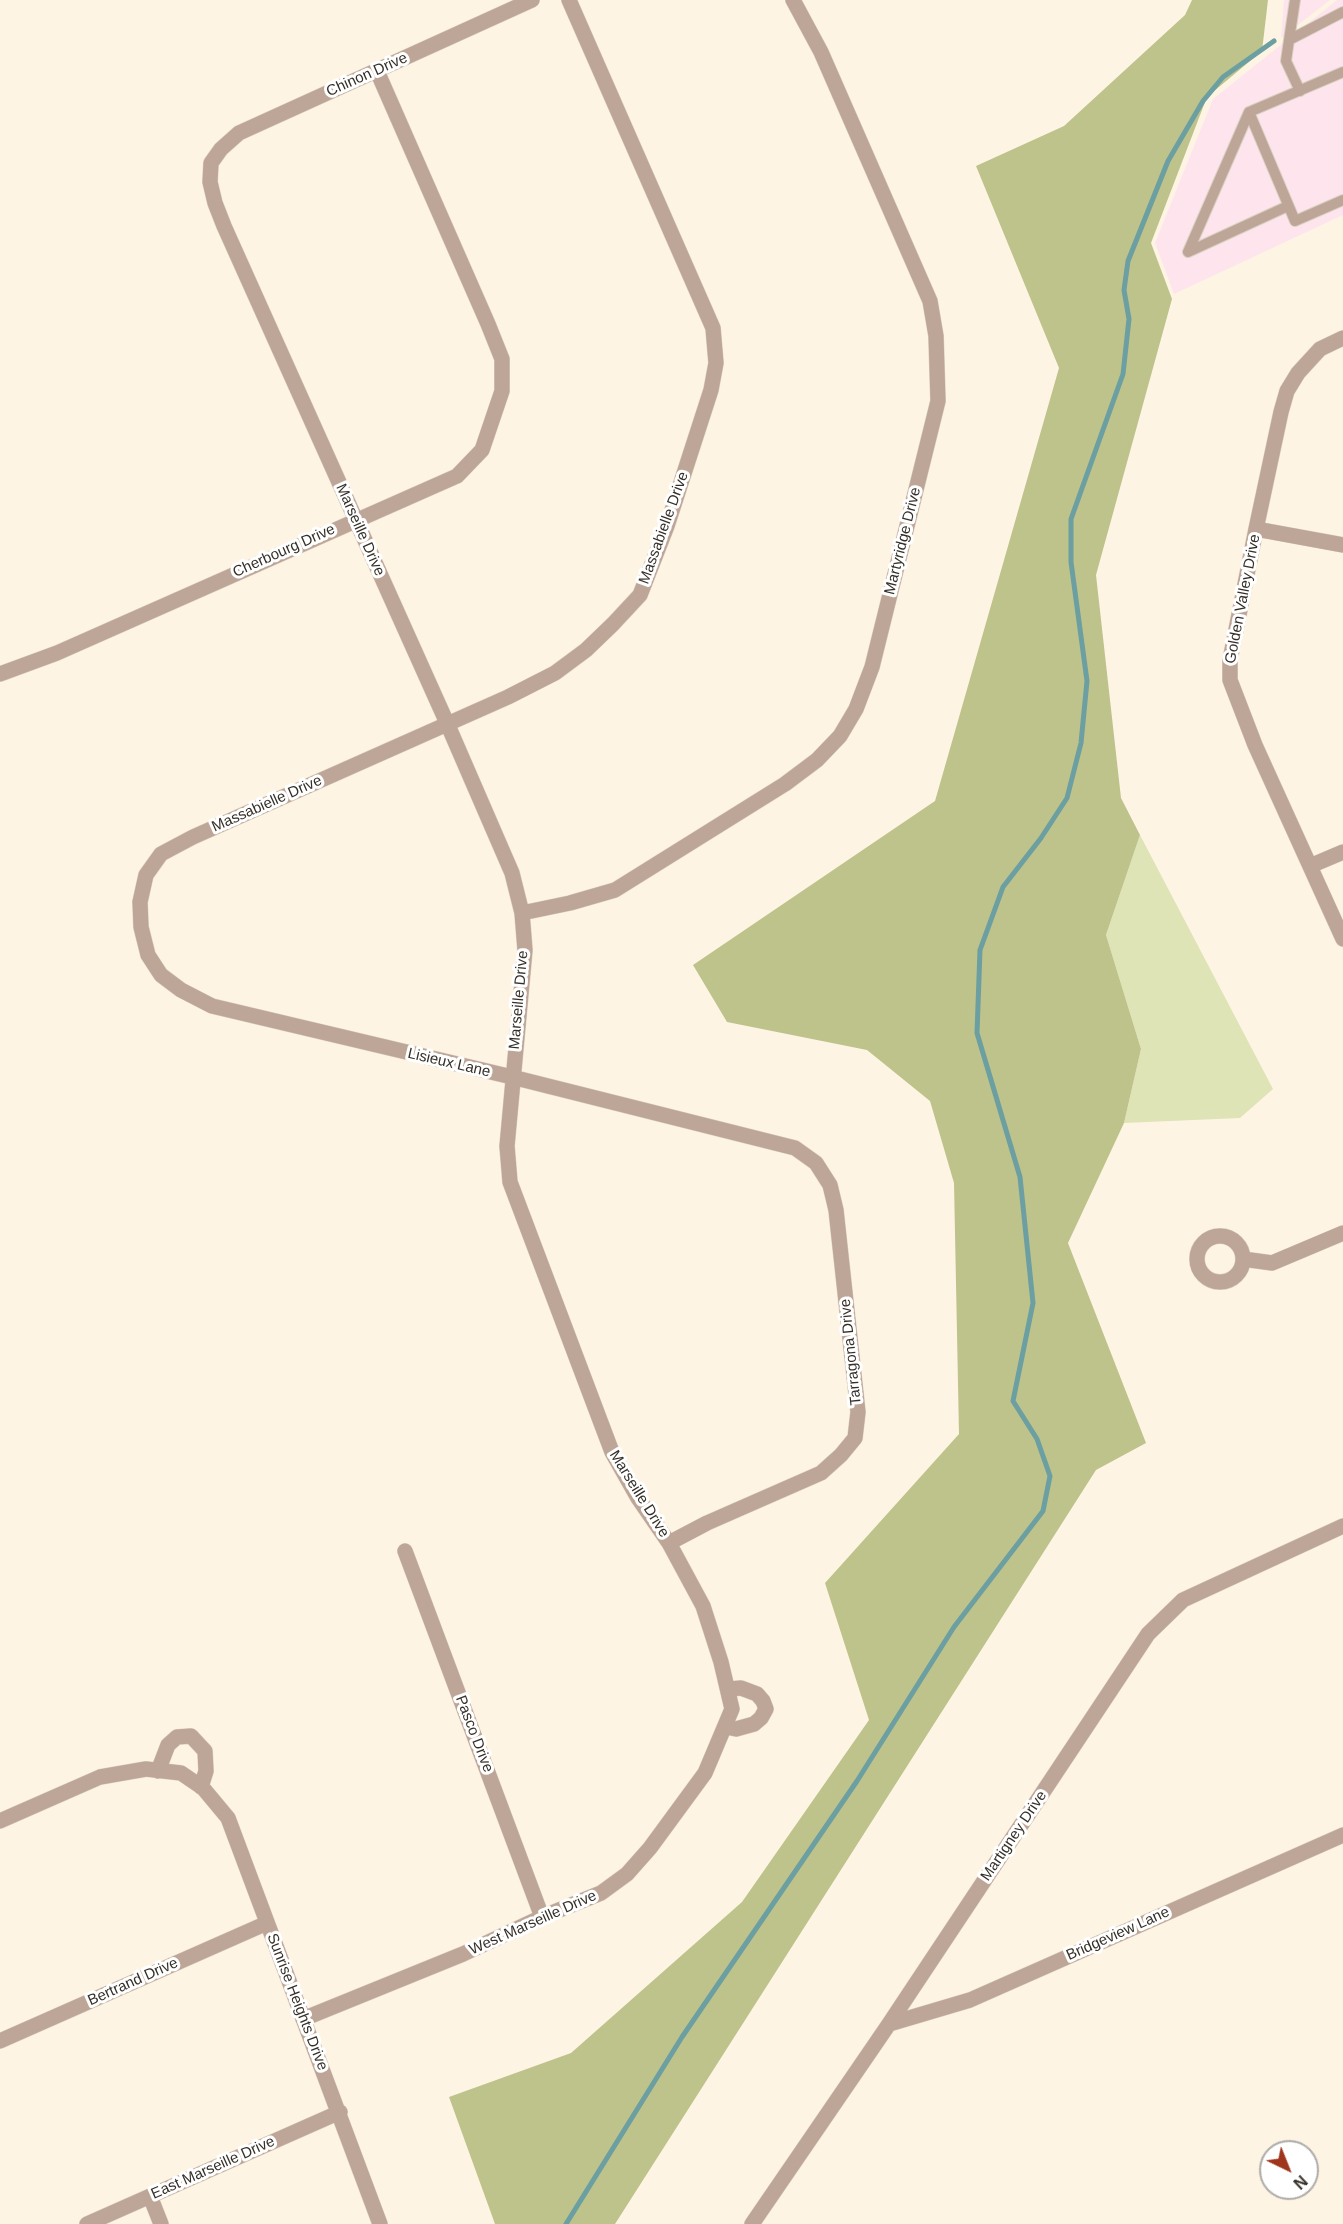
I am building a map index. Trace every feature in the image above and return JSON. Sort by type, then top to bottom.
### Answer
[{"type":"street","name":"Chinon Drive","points":[[211,163],[220,149],[239,133],[532,0]]},
{"type":"street","name":"Massabielle Drive","points":[[140,902],[146,875],[161,854],[193,837],[508,698],[555,673],[586,650],[640,595],[667,526],[711,390],[716,363],[713,328],[569,0]]},
{"type":"street","name":"Martyridge Drive","points":[[522,913],[570,903],[615,890],[785,784],[817,760],[840,736],[856,709],[872,667],[938,400],[936,336],[930,301],[821,52],[793,0]]},
{"type":"street","name":"Cherbourg Drive","points":[[0,674],[57,653],[457,476],[482,450],[502,391],[502,359],[377,71]]},
{"type":"street","name":"Marseille Drive","points":[[211,163],[210,182],[215,203],[512,873],[522,913],[525,950],[507,1146],[510,1182],[612,1452],[638,1498],[669,1543],[703,1606],[729,1689],[732,1709]]},
{"type":"street","name":"Golden Valley Drive","points":[[1343,338],[1320,349],[1298,373],[1287,391],[1230,660],[1230,680],[1255,745],[1343,939]]},
{"type":"street","points":[[1256,529],[1343,545]]},
{"type":"street","points":[[1310,866],[1343,852]]},
{"type":"street","name":"Lisieux Lane","points":[[140,902],[141,927],[148,955],[160,975],[181,990],[212,1006],[512,1077],[795,1148],[816,1163]]},
{"type":"street","name":"Tarragona Drive","points":[[669,1543],[707,1523],[821,1473],[841,1455],[855,1438],[858,1412],[836,1210],[830,1185],[816,1163]]},
{"type":"street","points":[[1243,1259],[1272,1263],[1343,1233]]},
{"type":"street","name":"Martigney Drive","points":[[752,2224],[889,2024],[1148,1634],[1183,1600],[1343,1526]]},
{"type":"street","name":"Pasco Drive","points":[[405,1551],[542,1917]]},
{"type":"street","points":[[726,1727],[736,1729],[754,1724],[766,1709],[764,1701],[757,1694],[741,1688],[729,1689]]},
{"type":"street","name":"West Marseille Drive","points":[[303,2019],[463,1954],[600,1893],[627,1874],[651,1848],[705,1773],[732,1709]]},
{"type":"street","points":[[0,1821],[100,1777],[146,1769],[158,1771],[168,1745],[177,1737],[191,1736],[205,1751],[206,1771],[201,1787]]},
{"type":"street","name":"Sunrise Heights Drive","points":[[158,1771],[181,1773],[201,1787],[228,1818],[340,2112],[380,2224]]},
{"type":"street","name":"Bridgeview Lane","points":[[889,2024],[970,2000],[1343,1835]]},
{"type":"street","name":"Bertrand Drive","points":[[0,2041],[267,1923]]},
{"type":"street","name":"East Marseille Drive","points":[[87,2224],[340,2112]]},
{"type":"street","points":[[150,2196],[161,2224]]},
{"type":"lane","points":[[1295,0],[1286,61],[1300,91]]},
{"type":"lane","points":[[1288,40],[1343,12]]},
{"type":"lane","points":[[1288,206],[1188,252],[1249,112],[1343,72]]},
{"type":"lane","points":[[1249,112],[1294,221],[1343,200]]},
{"type":"shaded area","points":[[1284,0],[1330,0],[1281,38]]},
{"type":"shaded area","points":[[1337,0],[1343,0],[1343,215],[1174,294],[1155,243],[1213,99]]},
{"type":"green space","points":[[1192,0],[1268,0],[1262,51],[1207,97],[1151,243],[1172,299],[1096,575],[1121,798],[1140,835],[1106,935],[1141,1049],[1124,1123],[1068,1243],[1146,1443],[1096,1470],[615,2224],[495,2224],[449,2097],[571,2053],[742,1902],[869,1720],[825,1583],[959,1434],[954,1183],[930,1101],[867,1050],[727,1022],[693,965],[935,801],[1059,368],[976,166],[1064,126],[1185,15]]},
{"type":"green space","points":[[1140,835],[1273,1089],[1240,1118],[1124,1123],[1141,1049],[1106,935]]},
{"type":"waterway","points":[[566,2224],[682,2037],[857,1781],[954,1627],[1043,1511],[1050,1476],[1037,1439],[1013,1401],[1033,1303],[1020,1177],[977,1033],[980,950],[1003,887],[1041,838],[1067,798],[1081,743],[1087,681],[1071,562],[1071,519],[1123,374],[1129,319],[1124,290],[1128,261],[1168,161],[1203,101],[1223,77],[1274,41]]}]
